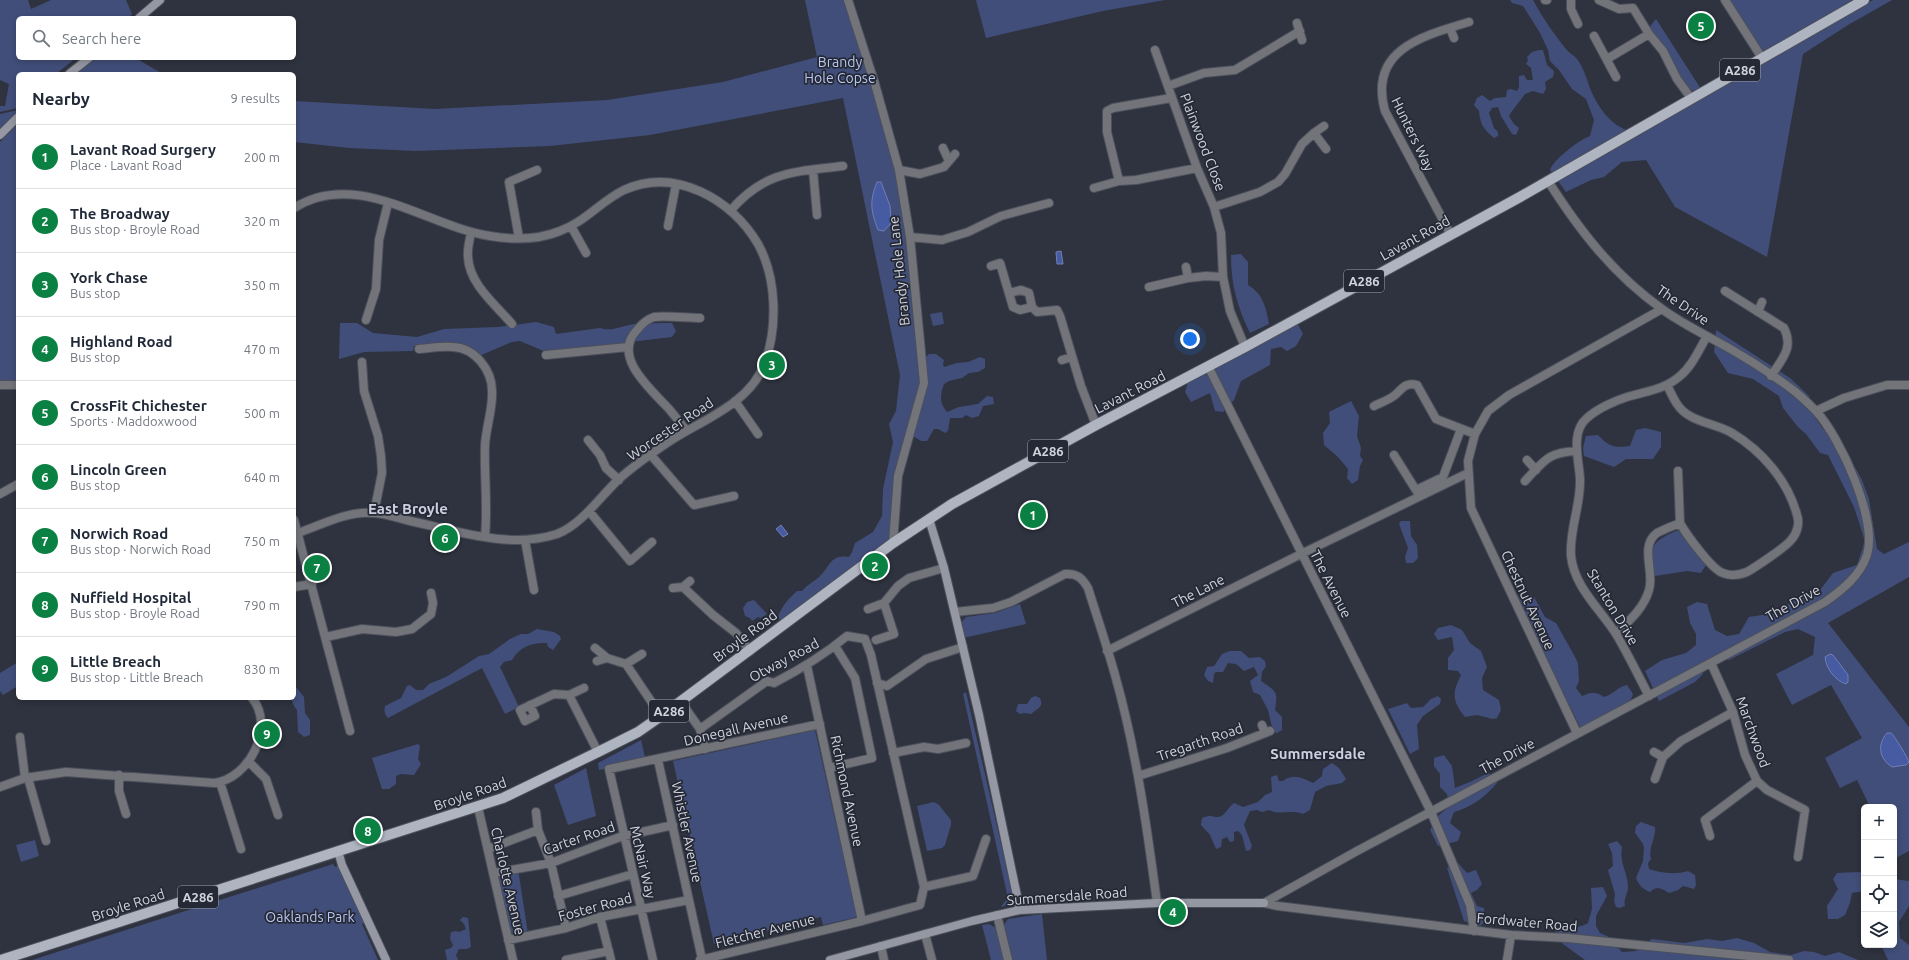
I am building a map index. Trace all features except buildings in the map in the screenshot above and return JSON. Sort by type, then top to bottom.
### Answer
[{"type":"main road","name":"Lavant Road","points":[[893,543],[929,519],[990,483],[1451,235],[1864,0]]},
{"type":"main road","name":"Broyle Road","points":[[1,960],[478,807],[524,789],[638,732],[750,651],[893,543]]},
{"type":"street","points":[[141,16],[160,0]]},
{"type":"street","name":"Brandy Hole Lane","points":[[848,0],[882,109],[899,170],[910,237],[924,383],[898,476],[893,543]]},
{"type":"street","points":[[1571,0],[1571,9],[1578,24]]},
{"type":"street","points":[[1600,0],[1619,9],[1633,8],[1649,34],[1663,51],[1677,79],[1691,98]]},
{"type":"street","points":[[1725,0],[1762,58]]},
{"type":"street","name":"Hunters Way","points":[[1451,235],[1385,111],[1381,97],[1381,84],[1386,68],[1396,53],[1416,41],[1469,22]]},
{"type":"street","points":[[1297,23],[1302,40]]},
{"type":"street","points":[[1450,28],[1454,38]]},
{"type":"street","name":"Plainwood Close","points":[[1168,86],[1204,73],[1235,70],[1300,31]]},
{"type":"street","points":[[1607,59],[1649,34]]},
{"type":"street","points":[[1594,36],[1616,77]]},
{"type":"street","name":"Plainwood Close","points":[[1155,50],[1197,168],[1214,207],[1221,233],[1223,278],[1230,311],[1245,347]]},
{"type":"street","points":[[71,72],[86,60]]},
{"type":"street","points":[[1119,181],[1108,132],[1108,112],[1113,108],[1171,98]]},
{"type":"street","points":[[0,135],[16,119]]},
{"type":"street","name":"Plainwood Close","points":[[1214,207],[1260,192],[1278,182],[1285,174],[1302,144],[1324,126]]},
{"type":"street","points":[[1314,133],[1326,149]]},
{"type":"street","points":[[943,148],[949,161]]},
{"type":"street","points":[[899,170],[920,174],[944,167],[955,154]]},
{"type":"street","points":[[731,210],[741,199],[763,182],[784,174],[843,166]]},
{"type":"street","points":[[1094,188],[1119,181],[1136,180],[1197,168]]},
{"type":"street","points":[[519,238],[509,182],[537,170]]},
{"type":"street","points":[[813,170],[817,215]]},
{"type":"street","name":"The Drive","points":[[1264,903],[1357,850],[1825,602],[1843,589],[1853,579],[1866,556],[1870,542],[1863,505],[1854,478],[1833,436],[1816,411],[1794,390],[1662,310],[1612,267],[1588,239],[1548,181]]},
{"type":"street","name":"Worcester Road","points":[[296,207],[304,202],[330,194],[355,194],[388,202],[471,232],[491,236],[519,238],[549,235],[571,226],[610,198],[628,188],[650,182],[676,184],[708,194],[731,210],[754,237],[762,251],[770,278],[773,308],[772,334],[763,367],[752,386],[735,401],[686,430],[650,454],[619,480],[589,511],[561,532],[543,538],[525,540],[484,537],[374,513],[352,515],[298,533]]},
{"type":"street","points":[[668,226],[676,184]]},
{"type":"street","points":[[366,320],[376,289],[379,240],[388,202]]},
{"type":"street","points":[[910,237],[942,240],[962,234],[1001,216],[1048,203]]},
{"type":"street","points":[[571,226],[586,253]]},
{"type":"street","points":[[471,232],[468,256],[472,275],[512,324]]},
{"type":"street","points":[[991,266],[1000,263],[1013,307],[1020,310],[1032,307]]},
{"type":"street","points":[[1186,267],[1188,278]]},
{"type":"street","points":[[1149,287],[1188,278],[1206,276],[1223,278]]},
{"type":"street","points":[[1009,293],[1020,290],[1028,293],[1032,307],[1037,312],[1050,309],[1057,310],[1081,386],[1096,425]]},
{"type":"street","points":[[1725,291],[1784,328],[1788,336],[1787,351],[1771,376]]},
{"type":"street","points":[[1758,312],[1762,302]]},
{"type":"street","name":"Chestnut Avenue","points":[[1577,733],[1471,508],[1468,461],[1475,434],[1488,411],[1509,395],[1662,310]]},
{"type":"street","points":[[686,430],[638,376],[632,363],[628,347],[632,335],[645,322],[654,317],[700,318]]},
{"type":"street","name":"Stanton Drive","points":[[1649,696],[1616,634],[1590,600],[1579,580],[1571,558],[1570,538],[1579,499],[1580,479],[1577,451],[1579,430],[1586,418],[1626,397],[1654,391],[1667,385],[1680,376],[1688,367],[1707,336]]},
{"type":"street","points":[[420,349],[454,346],[478,359],[488,373],[492,391],[485,447],[487,508],[484,537]]},
{"type":"street","points":[[546,355],[628,347]]},
{"type":"street","points":[[1062,360],[1072,357]]},
{"type":"street","points":[[362,362],[364,392],[378,436],[381,456],[380,485],[374,513]]},
{"type":"street","name":"The Avenue","points":[[1208,366],[1431,812],[1470,905],[1474,931]]},
{"type":"street","points":[[1374,406],[1395,395],[1401,388],[1410,384],[1417,385],[1436,418],[1475,434]]},
{"type":"street","points":[[0,386],[16,385]]},
{"type":"street","points":[[1667,385],[1677,405],[1690,416],[1732,433],[1748,444],[1768,462],[1781,480],[1793,503],[1798,516],[1798,528],[1791,540],[1747,572],[1734,575],[1721,573],[1710,563],[1686,534],[1680,523],[1678,471]]},
{"type":"street","points":[[1816,411],[1844,398],[1887,385],[1909,385]]},
{"type":"street","points":[[735,401],[758,434]]},
{"type":"street","points":[[1418,493],[1442,477],[1461,429]]},
{"type":"street","points":[[588,440],[600,454],[606,468],[619,480]]},
{"type":"street","points":[[1525,481],[1548,457],[1560,452],[1577,451]]},
{"type":"street","points":[[650,454],[694,505],[734,496]]},
{"type":"street","points":[[1394,455],[1418,493]]},
{"type":"street","points":[[1527,460],[1536,470]]},
{"type":"street","points":[[1301,554],[1418,493],[1468,473]]},
{"type":"street","points":[[0,494],[16,485]]},
{"type":"street","points":[[589,511],[630,561],[652,542]]},
{"type":"street","points":[[929,519],[944,568],[955,612],[1020,910]]},
{"type":"street","points":[[1616,634],[1635,616],[1649,591],[1651,580],[1648,552],[1651,542],[1657,534],[1680,523]]},
{"type":"street","points":[[296,526],[350,731]]},
{"type":"street","points":[[525,540],[534,590]]},
{"type":"street","name":"The Lane","points":[[1107,651],[1301,554]]},
{"type":"street","points":[[868,609],[884,603],[898,586],[909,578],[944,568]]},
{"type":"street","points":[[955,612],[993,608],[1011,602],[1065,574],[1074,574],[1082,579],[1088,588],[1115,676],[1138,776],[1149,836],[1157,903]]},
{"type":"street","points":[[673,588],[683,587],[690,581]]},
{"type":"street","points":[[296,588],[312,584]]},
{"type":"street","points":[[683,587],[713,615],[736,633],[750,651]]},
{"type":"street","points":[[326,637],[362,629],[396,632],[412,629],[431,614],[434,603],[431,593]]},
{"type":"street","points":[[876,640],[894,634],[884,603]]},
{"type":"street","name":"Otway Road","points":[[700,729],[767,681],[774,683],[807,666],[847,636],[865,639],[871,655],[878,683],[924,887]]},
{"type":"street","points":[[829,768],[872,758],[855,678],[835,646]]},
{"type":"street","points":[[878,683],[887,686],[926,659],[963,647]]},
{"type":"street","points":[[596,648],[607,658],[626,664],[661,716]]},
{"type":"street","points":[[626,664],[642,654]]},
{"type":"street","points":[[597,661],[607,658]]},
{"type":"street","name":"Marchwood","points":[[1711,663],[1733,712],[1745,755],[1757,781],[1767,790],[1805,810],[1798,857]]},
{"type":"street","name":"Richmond Avenue","points":[[807,666],[862,921]]},
{"type":"street","points":[[530,705],[554,694],[569,695],[584,688]]},
{"type":"street","points":[[569,695],[598,752]]},
{"type":"street","points":[[0,787],[27,778],[66,772],[118,775],[175,781],[220,782],[237,774],[249,762],[258,744],[260,715],[253,700]]},
{"type":"street","points":[[681,702],[700,729],[705,750]]},
{"type":"street","points":[[1655,779],[1663,757],[1681,740],[1733,712]]},
{"type":"street","name":"Donegall Avenue","points":[[658,760],[820,724]]},
{"type":"street","name":"Tregarth Road","points":[[1138,776],[1227,748],[1266,730]]},
{"type":"street","points":[[20,737],[27,778],[46,841]]},
{"type":"street","points":[[893,754],[924,747],[938,749],[966,742]]},
{"type":"street","points":[[1654,752],[1663,757]]},
{"type":"street","name":"McNair Way","points":[[653,960],[609,769],[658,760]]},
{"type":"street","name":"Whistler Avenue","points":[[658,760],[701,960]]},
{"type":"street","points":[[249,762],[266,779],[278,815]]},
{"type":"street","points":[[118,775],[119,791],[126,814]]},
{"type":"street","points":[[1710,836],[1705,820],[1757,781]]},
{"type":"street","points":[[220,782],[241,849]]},
{"type":"street","name":"Charlotte Avenue","points":[[478,807],[513,960]]},
{"type":"street","points":[[536,812],[538,830],[551,863],[566,928]]},
{"type":"street","name":"Carter Road","points":[[494,873],[551,863],[624,836],[672,825]]},
{"type":"street","points":[[488,849],[538,830]]},
{"type":"street","points":[[924,887],[973,876],[986,839]]},
{"type":"street","points":[[338,851],[342,865],[386,960]]},
{"type":"street","points":[[558,896],[633,874]]},
{"type":"street","name":"Fletcher Avenue","points":[[701,960],[862,921],[920,905],[924,887]]},
{"type":"street","name":"Foster Road","points":[[508,940],[566,928],[640,908],[689,900]]},
{"type":"street","name":"Summersdale Road","points":[[830,960],[1020,910],[1157,903],[1264,903]]},
{"type":"street","name":"Fordwater Road","points":[[1264,903],[1283,907],[1474,931],[1511,935],[1568,938],[1789,960]]},
{"type":"street","points":[[997,915],[1008,960]]},
{"type":"street","points":[[600,918],[611,960]]},
{"type":"street","points":[[925,934],[932,960]]},
{"type":"street","points":[[1508,960],[1511,935]]},
{"type":"street","points":[[881,946],[884,960]]},
{"type":"street","points":[[566,960],[609,951]]},
{"type":"green space","points":[[0,0],[28,0],[31,9],[51,0],[126,0],[132,14],[130,16],[16,16],[16,60],[74,60],[58,72],[16,72],[16,108],[0,112],[0,106],[5,106],[9,84],[0,80]]},
{"type":"green space","name":"Brandy Hole Copse","points":[[805,0],[846,0],[873,85],[896,171],[906,234],[919,381],[921,384],[896,475],[891,540],[782,623],[778,617],[783,606],[797,591],[802,591],[819,577],[834,559],[838,557],[849,557],[855,543],[873,532],[882,516],[883,489],[893,442],[889,424],[896,411],[900,375],[843,98],[650,135],[550,146],[416,151],[349,148],[296,142],[296,101],[435,109],[607,100],[723,82],[817,57]]},
{"type":"green space","points":[[976,0],[1165,0],[1103,11],[986,38]]},
{"type":"green space","points":[[1510,0],[1533,0],[1557,37],[1580,63],[1592,93],[1602,110],[1621,128],[1627,130],[1873,0],[1892,0],[1848,25],[1803,54],[1767,257],[1675,207],[1646,160],[1622,162],[1604,177],[1591,180],[1566,192],[1550,170],[1556,161],[1567,150],[1590,136],[1594,120],[1586,99],[1572,89],[1559,70],[1550,61],[1548,50],[1540,33],[1523,6],[1512,3]]},
{"type":"green space","points":[[1729,0],[1854,0],[1762,54]]},
{"type":"green space","points":[[1656,19],[1701,89],[1695,92],[1686,87],[1666,50],[1648,29]]},
{"type":"green space","points":[[1543,50],[1547,65],[1554,71],[1553,77],[1545,82],[1546,89],[1543,94],[1533,91],[1525,94],[1509,116],[1514,124],[1519,128],[1516,135],[1512,134],[1501,116],[1498,107],[1492,108],[1489,113],[1494,128],[1498,132],[1498,136],[1494,138],[1485,129],[1480,120],[1479,111],[1474,105],[1477,98],[1482,95],[1490,101],[1495,98],[1506,97],[1507,90],[1511,89],[1517,91],[1519,87],[1519,76],[1524,75],[1527,80],[1533,80],[1531,68],[1526,64],[1528,60],[1527,57],[1532,52]]},
{"type":"green space","points":[[93,60],[139,60],[160,72],[78,72]]},
{"type":"green space","points":[[16,110],[16,113],[0,129],[0,114]]},
{"type":"green space","points":[[16,126],[16,382],[0,382],[0,142]]},
{"type":"green space","points":[[1241,254],[1248,262],[1248,285],[1257,292],[1263,302],[1267,312],[1269,324],[1250,333],[1238,304],[1232,276],[1231,255]]},
{"type":"green space","points":[[942,312],[944,324],[933,326],[930,314]]},
{"type":"green space","points":[[536,322],[554,327],[556,334],[600,328],[612,329],[634,324],[653,323],[672,323],[676,331],[672,337],[546,352],[520,341],[512,342],[479,356],[472,351],[414,346],[413,351],[364,352],[339,359],[340,323],[357,323],[373,333],[417,337],[444,329],[498,327]]},
{"type":"green space","points":[[1297,323],[1303,334],[1296,346],[1287,351],[1281,347],[1271,349],[1270,365],[1241,381],[1234,400],[1223,412],[1215,411],[1210,393],[1191,402],[1185,392],[1188,382]]},
{"type":"green space","points":[[1716,330],[1790,378],[1809,396],[1814,416],[1823,429],[1836,433],[1862,480],[1869,499],[1877,549],[1884,554],[1909,542],[1909,577],[1828,623],[1909,727],[1909,851],[1897,857],[1897,804],[1869,804],[1857,780],[1840,788],[1825,758],[1862,738],[1831,685],[1792,705],[1776,674],[1813,655],[1815,637],[1798,629],[1785,632],[1729,660],[1714,657],[1704,662],[1703,674],[1695,682],[1659,701],[1645,671],[1662,660],[1686,653],[1696,645],[1696,634],[1690,623],[1687,607],[1697,602],[1707,604],[1715,630],[1727,636],[1739,634],[1749,617],[1775,613],[1784,609],[1791,601],[1817,594],[1833,573],[1857,565],[1865,541],[1854,507],[1828,455],[1820,453],[1806,434],[1798,427],[1783,408],[1779,396],[1753,379],[1728,373],[1714,352]]},
{"type":"green space","points":[[929,354],[936,354],[944,360],[944,367],[957,363],[968,362],[980,357],[985,359],[985,368],[944,384],[941,402],[947,412],[959,407],[978,404],[987,396],[993,397],[994,404],[983,406],[979,416],[972,418],[966,415],[962,418],[950,418],[948,431],[945,433],[938,429],[934,429],[927,441],[921,441],[913,436],[927,383],[925,358]]},
{"type":"green space","points":[[1351,401],[1359,416],[1357,436],[1361,448],[1360,456],[1363,460],[1360,466],[1358,480],[1352,484],[1347,478],[1348,469],[1338,457],[1324,445],[1323,433],[1330,423],[1329,412]]},
{"type":"green space","points":[[1645,428],[1661,432],[1661,447],[1653,459],[1626,459],[1614,467],[1584,456],[1583,448],[1586,436],[1598,435],[1612,446],[1616,447],[1630,446],[1636,430]]},
{"type":"green space","points":[[1401,521],[1410,521],[1411,536],[1417,545],[1418,558],[1413,563],[1406,563],[1405,557],[1408,548],[1399,524]]},
{"type":"green space","points":[[1678,530],[1706,565],[1701,573],[1687,571],[1655,576],[1652,558],[1654,547],[1661,538]]},
{"type":"green space","points":[[1524,591],[1534,597],[1545,617],[1556,623],[1574,655],[1578,663],[1579,681],[1576,688],[1582,696],[1593,693],[1604,697],[1627,685],[1633,694],[1630,702],[1580,727],[1517,597]]},
{"type":"green space","points":[[754,600],[767,614],[752,621],[750,618],[745,616],[743,608],[747,602]]},
{"type":"green space","points":[[1020,604],[1026,624],[963,638],[960,624],[966,617],[995,613]]},
{"type":"green space","points":[[1451,625],[1462,630],[1470,643],[1481,651],[1487,667],[1482,678],[1483,690],[1499,700],[1501,710],[1497,718],[1493,719],[1477,715],[1465,717],[1458,706],[1455,692],[1461,675],[1458,671],[1448,670],[1448,658],[1454,650],[1452,637],[1438,640],[1434,634],[1438,628]]},
{"type":"green space","points":[[537,629],[554,632],[560,636],[561,639],[553,650],[548,647],[547,643],[536,643],[526,646],[515,655],[512,660],[504,662],[500,667],[519,707],[505,714],[482,668],[388,718],[386,715],[384,710],[385,706],[401,698],[407,686],[410,685],[416,690],[423,690],[429,684],[446,677],[479,656],[489,654],[510,639],[521,634],[528,634]]},
{"type":"green space","points":[[1230,651],[1241,651],[1249,658],[1260,657],[1265,661],[1266,666],[1262,672],[1261,681],[1275,692],[1275,710],[1282,717],[1282,730],[1277,733],[1273,732],[1268,710],[1260,695],[1253,692],[1250,681],[1258,675],[1254,667],[1244,671],[1236,664],[1228,663],[1223,672],[1216,672],[1214,674],[1213,683],[1208,681],[1204,675],[1207,667],[1214,666],[1222,654]]},
{"type":"green space","points":[[16,663],[16,687],[3,695],[0,691],[0,673]]},
{"type":"green space","points":[[296,687],[304,697],[305,713],[310,720],[310,735],[304,737],[298,732],[297,710],[292,700],[296,700]]},
{"type":"green space","points":[[966,692],[1014,900],[1011,904],[1001,907],[1006,900],[1007,894],[963,694]]},
{"type":"green space","points":[[1035,696],[1040,698],[1041,701],[1041,705],[1038,709],[1031,714],[1020,714],[1016,711],[1018,704],[1027,704],[1031,698]]},
{"type":"green space","points":[[1438,696],[1441,699],[1440,704],[1423,716],[1417,725],[1419,749],[1410,754],[1388,709],[1407,703],[1411,708],[1423,707],[1431,699]]},
{"type":"green space","points":[[815,730],[857,917],[823,925],[821,917],[714,944],[673,761]]},
{"type":"green space","points":[[641,740],[646,761],[599,770],[598,763]]},
{"type":"green space","points":[[418,744],[420,746],[418,759],[421,764],[414,775],[401,774],[396,776],[396,784],[389,789],[382,789],[372,758]]},
{"type":"green space","points":[[1444,755],[1452,766],[1455,788],[1488,773],[1493,776],[1497,783],[1478,801],[1454,812],[1450,823],[1461,832],[1458,841],[1438,846],[1430,830],[1439,815],[1450,806],[1447,794],[1440,787],[1440,774],[1434,766],[1434,758]]},
{"type":"green space","points":[[1332,763],[1339,768],[1346,779],[1342,783],[1326,786],[1315,792],[1310,810],[1303,814],[1294,812],[1273,812],[1269,810],[1262,812],[1257,810],[1250,811],[1244,825],[1252,846],[1250,850],[1246,851],[1242,835],[1238,831],[1234,832],[1234,841],[1230,842],[1227,837],[1222,839],[1221,847],[1216,849],[1210,835],[1201,825],[1202,818],[1209,816],[1219,817],[1234,803],[1243,807],[1258,802],[1265,795],[1272,792],[1271,777],[1277,775],[1279,781],[1283,781],[1290,777],[1298,777],[1313,783],[1322,776],[1323,769]]},
{"type":"green space","points":[[586,768],[596,816],[568,825],[554,785]]},
{"type":"green space","points":[[934,802],[939,805],[951,820],[951,825],[945,845],[942,848],[927,851],[917,806]]},
{"type":"green space","points":[[1641,822],[1655,827],[1650,851],[1651,859],[1648,863],[1649,869],[1668,873],[1688,871],[1695,875],[1696,885],[1694,889],[1683,886],[1678,890],[1669,893],[1659,888],[1655,888],[1650,892],[1645,890],[1640,885],[1636,878],[1643,861],[1644,848],[1643,844],[1635,833],[1636,826]]},
{"type":"green space","points":[[35,840],[39,856],[21,862],[16,845]]},
{"type":"green space","points":[[1617,841],[1622,847],[1621,853],[1628,882],[1625,906],[1620,908],[1616,907],[1614,901],[1615,894],[1608,870],[1613,866],[1612,853],[1608,844]]},
{"type":"green space","points":[[1458,863],[1467,873],[1476,870],[1482,884],[1477,890],[1471,893],[1477,906],[1484,908],[1485,922],[1480,926],[1464,921],[1447,868]]},
{"type":"green space","name":"Oaklands Park","points":[[333,864],[335,867],[341,864],[367,921],[362,924],[378,960],[32,960]]},
{"type":"green space","points":[[518,869],[528,934],[511,936],[497,874]]},
{"type":"green space","points":[[1837,873],[1861,873],[1861,892],[1852,893],[1845,915],[1838,919],[1828,919],[1827,906],[1838,889],[1833,879]]},
{"type":"green space","points":[[1897,879],[1909,881],[1909,906],[1899,922],[1900,938],[1909,945],[1909,960],[1888,960],[1882,948],[1897,948]]},
{"type":"green space","points":[[1603,887],[1607,896],[1596,916],[1596,926],[1600,933],[1609,937],[1622,952],[1636,951],[1652,939],[1684,943],[1707,939],[1722,941],[1737,938],[1754,943],[1770,952],[1791,955],[1804,951],[1814,952],[1825,956],[1839,952],[1858,960],[1585,960],[1563,944],[1555,931],[1588,923],[1592,909],[1591,888]]},
{"type":"green space","points":[[1042,914],[1047,960],[1011,960],[1003,926],[1008,919]]},
{"type":"green space","points":[[463,917],[468,918],[471,947],[467,949],[459,949],[456,955],[458,960],[447,960],[445,950],[451,948],[453,945],[450,939],[451,932],[459,932],[466,929],[460,920]]},
{"type":"green space","points":[[989,924],[996,928],[1004,960],[991,960],[982,925]]},
{"type":"shaded area","points":[[877,182],[881,182],[890,206],[891,223],[884,231],[878,230],[872,212],[874,189]]},
{"type":"shaded area","points":[[1061,251],[1063,264],[1057,264],[1056,252]]},
{"type":"shaded area","points":[[781,525],[788,534],[783,537],[776,529]]},
{"type":"shaded area","points":[[1830,654],[1833,655],[1848,675],[1848,682],[1846,684],[1838,680],[1829,670],[1825,657]]},
{"type":"shaded area","points":[[1887,733],[1891,733],[1893,735],[1904,752],[1909,762],[1906,765],[1892,767],[1882,756],[1881,743]]},
{"type":"place","name":"CrossFit Chichester","points":[[1701,26]]},
{"type":"place","name":"York Chase","points":[[772,365]]},
{"type":"place","name":"Lavant Road Surgery","points":[[1033,515]]},
{"type":"place","name":"Lincoln Green","points":[[445,538]]},
{"type":"place","name":"The Broadway","points":[[875,566]]},
{"type":"place","name":"Norwich Road","points":[[317,568]]},
{"type":"place","name":"Little Breach","points":[[267,734]]},
{"type":"place","name":"Nuffield Hospital","points":[[368,831]]},
{"type":"place","name":"Highland Road","points":[[1173,912]]},
{"type":"district","name":"East Broyle","points":[[408,508]]},
{"type":"district","name":"Summersdale","points":[[1318,753]]}]
